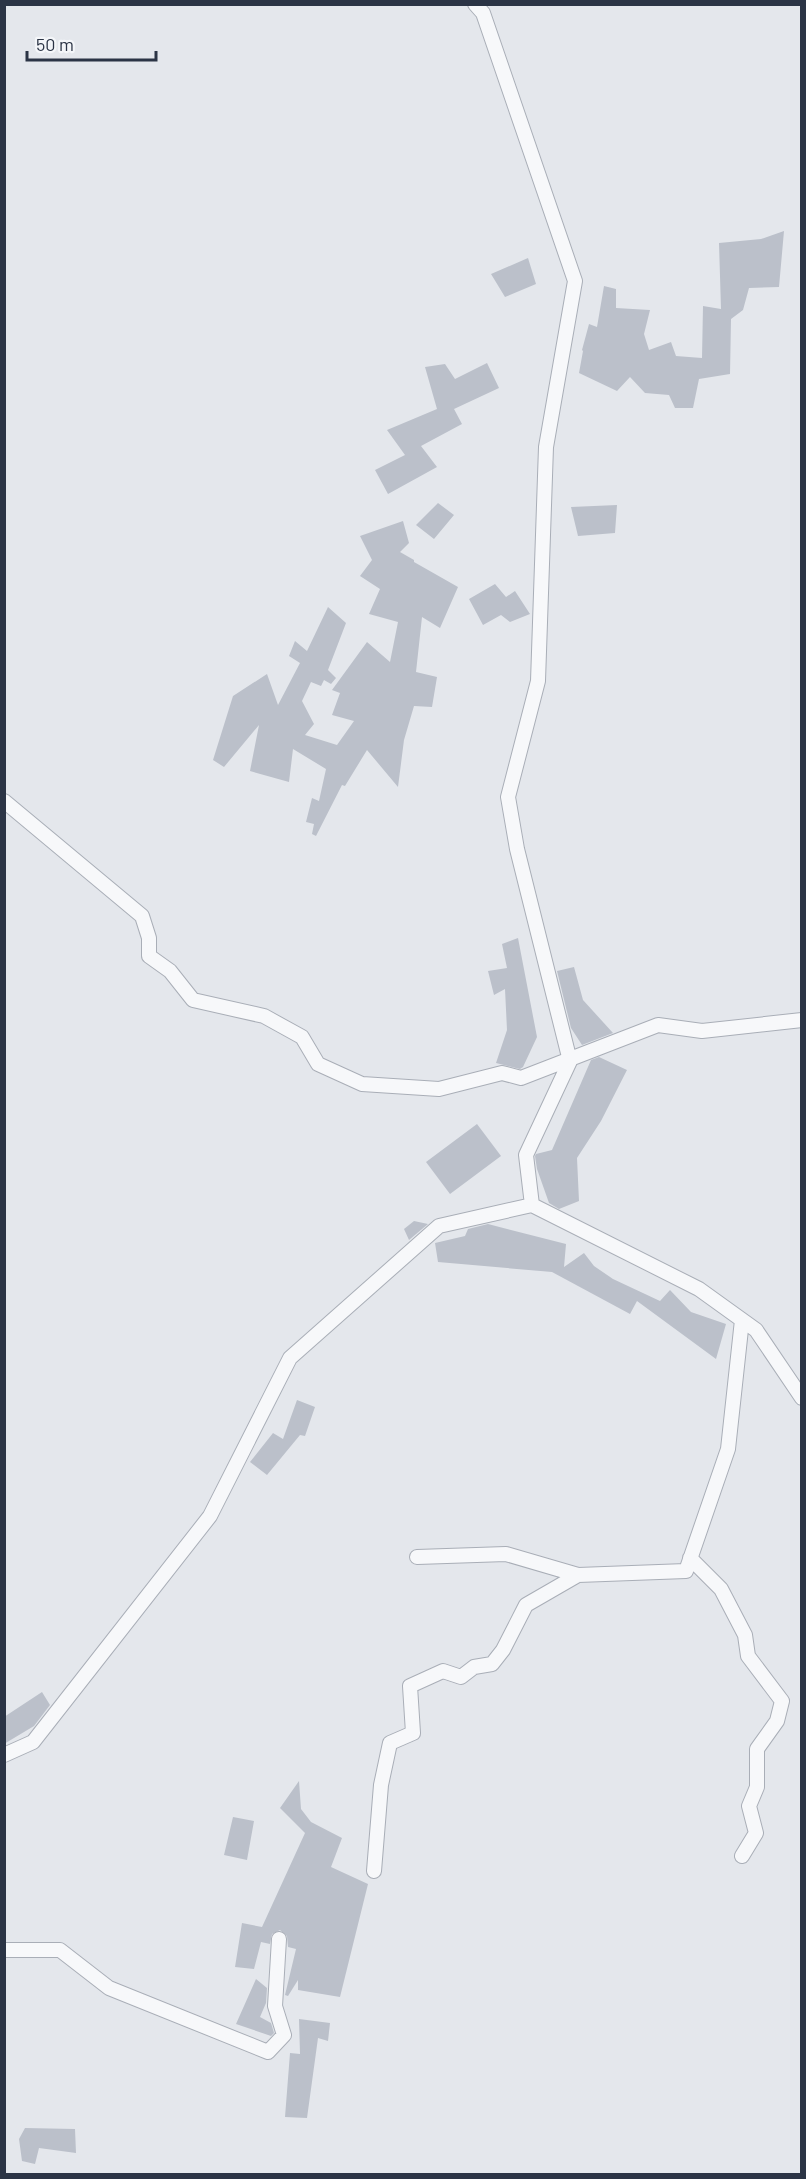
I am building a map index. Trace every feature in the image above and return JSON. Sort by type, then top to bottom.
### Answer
[{"type":"street","points":[[475,4],[483,13],[575,281],[546,447],[538,681],[508,797],[517,849],[570,1061],[526,1155],[532,1205]]},
{"type":"street","points":[[4,801],[142,916],[148,938],[148,956],[170,971],[193,1000],[264,1016],[302,1037],[318,1064],[362,1084],[439,1089],[502,1073],[521,1078],[570,1061],[658,1025],[702,1031],[801,1020]]},
{"type":"street","points":[[4,1755],[33,1742],[210,1516],[290,1358],[439,1226],[532,1205],[699,1289],[756,1330],[801,1398]]},
{"type":"street","points":[[417,1557],[506,1554],[578,1575],[686,1571],[728,1449],[742,1320]]},
{"type":"street","points":[[690,1558],[721,1589],[745,1635],[748,1656],[782,1701],[777,1721],[758,1749],[757,1787],[749,1806],[756,1833],[742,1856]]},
{"type":"street","points":[[374,1871],[381,1785],[390,1743],[413,1733],[410,1686],[443,1671],[461,1677],[474,1667],[492,1664],[503,1650],[526,1605],[578,1575]]},
{"type":"street","points":[[4,1950],[60,1950],[109,1988],[268,2052],[284,2035],[275,2006],[279,1939]]},
{"type":"building","points":[[784,231],[779,287],[749,288],[743,310],[731,319],[730,374],[699,379],[693,408],[675,408],[669,395],[645,393],[630,377],[617,391],[579,373],[589,324],[597,327],[604,286],[616,289],[616,308],[650,310],[644,334],[649,350],[671,342],[676,356],[702,358],[703,306],[721,309],[719,243],[761,239]]},
{"type":"building","points":[[528,258],[536,284],[505,297],[491,274]]},
{"type":"building","points":[[487,363],[499,388],[454,409],[462,424],[421,446],[437,467],[388,494],[375,470],[405,455],[387,430],[437,409],[425,367],[445,364],[455,379]]},
{"type":"building","points":[[438,503],[454,515],[434,539],[416,525]]},
{"type":"building","points":[[617,505],[615,533],[578,536],[571,507]]},
{"type":"building","points":[[403,521],[409,543],[400,552],[458,587],[440,628],[422,617],[416,672],[437,677],[432,707],[414,706],[404,740],[398,787],[367,750],[345,786],[342,785],[316,836],[312,834],[314,824],[306,822],[312,798],[319,801],[326,769],[293,749],[289,782],[250,771],[259,725],[224,767],[213,760],[233,696],[267,674],[278,705],[300,663],[289,656],[295,641],[307,651],[328,607],[346,623],[328,670],[336,678],[331,684],[324,680],[321,686],[311,682],[302,701],[314,724],[305,735],[337,745],[354,721],[332,715],[340,693],[332,690],[367,642],[390,662],[398,622],[369,614],[380,589],[360,576],[372,560],[360,536]]},
{"type":"building","points":[[495,584],[506,597],[515,591],[530,614],[510,622],[501,615],[483,625],[469,599]]},
{"type":"building","points":[[518,938],[537,1037],[520,1069],[496,1063],[507,1030],[505,989],[494,995],[488,971],[507,968],[502,944]]},
{"type":"building","points":[[574,967],[583,1000],[613,1033],[582,1045],[571,1028],[557,971]]},
{"type":"building","points":[[599,1057],[627,1070],[601,1121],[577,1158],[579,1201],[559,1209],[549,1203],[535,1156],[552,1150],[591,1060]]},
{"type":"building","points":[[477,1124],[501,1156],[450,1194],[426,1162]]},
{"type":"building","points":[[414,1221],[428,1224],[409,1240],[404,1229]]},
{"type":"building","points":[[488,1224],[566,1244],[564,1267],[584,1253],[594,1266],[613,1279],[660,1301],[670,1290],[691,1312],[726,1324],[716,1359],[637,1301],[630,1314],[552,1272],[438,1262],[435,1243],[465,1236],[468,1229]]},
{"type":"building","points":[[297,1400],[315,1407],[305,1436],[300,1435],[267,1475],[250,1462],[273,1433],[283,1439]]},
{"type":"building","points":[[42,1692],[50,1705],[34,1726],[4,1744],[4,1717]]},
{"type":"building","points":[[299,1781],[301,1809],[311,1822],[342,1838],[331,1867],[368,1884],[340,1997],[298,1990],[298,1980],[288,1996],[285,1995],[296,1949],[288,1947],[287,1936],[280,1930],[272,1934],[270,1944],[261,1942],[254,1969],[235,1967],[242,1923],[262,1927],[305,1833],[280,1808]]},
{"type":"building","points":[[233,1817],[254,1821],[247,1860],[224,1855]]},
{"type":"building","points":[[256,1979],[267,1988],[266,2003],[260,2017],[271,2023],[274,2033],[271,2036],[236,2024]]},
{"type":"building","points":[[299,2019],[330,2023],[328,2041],[318,2038],[307,2118],[285,2117],[290,2053],[300,2054]]},
{"type":"building","points":[[25,2128],[75,2129],[76,2153],[39,2148],[35,2164],[22,2161],[19,2139]]}]
